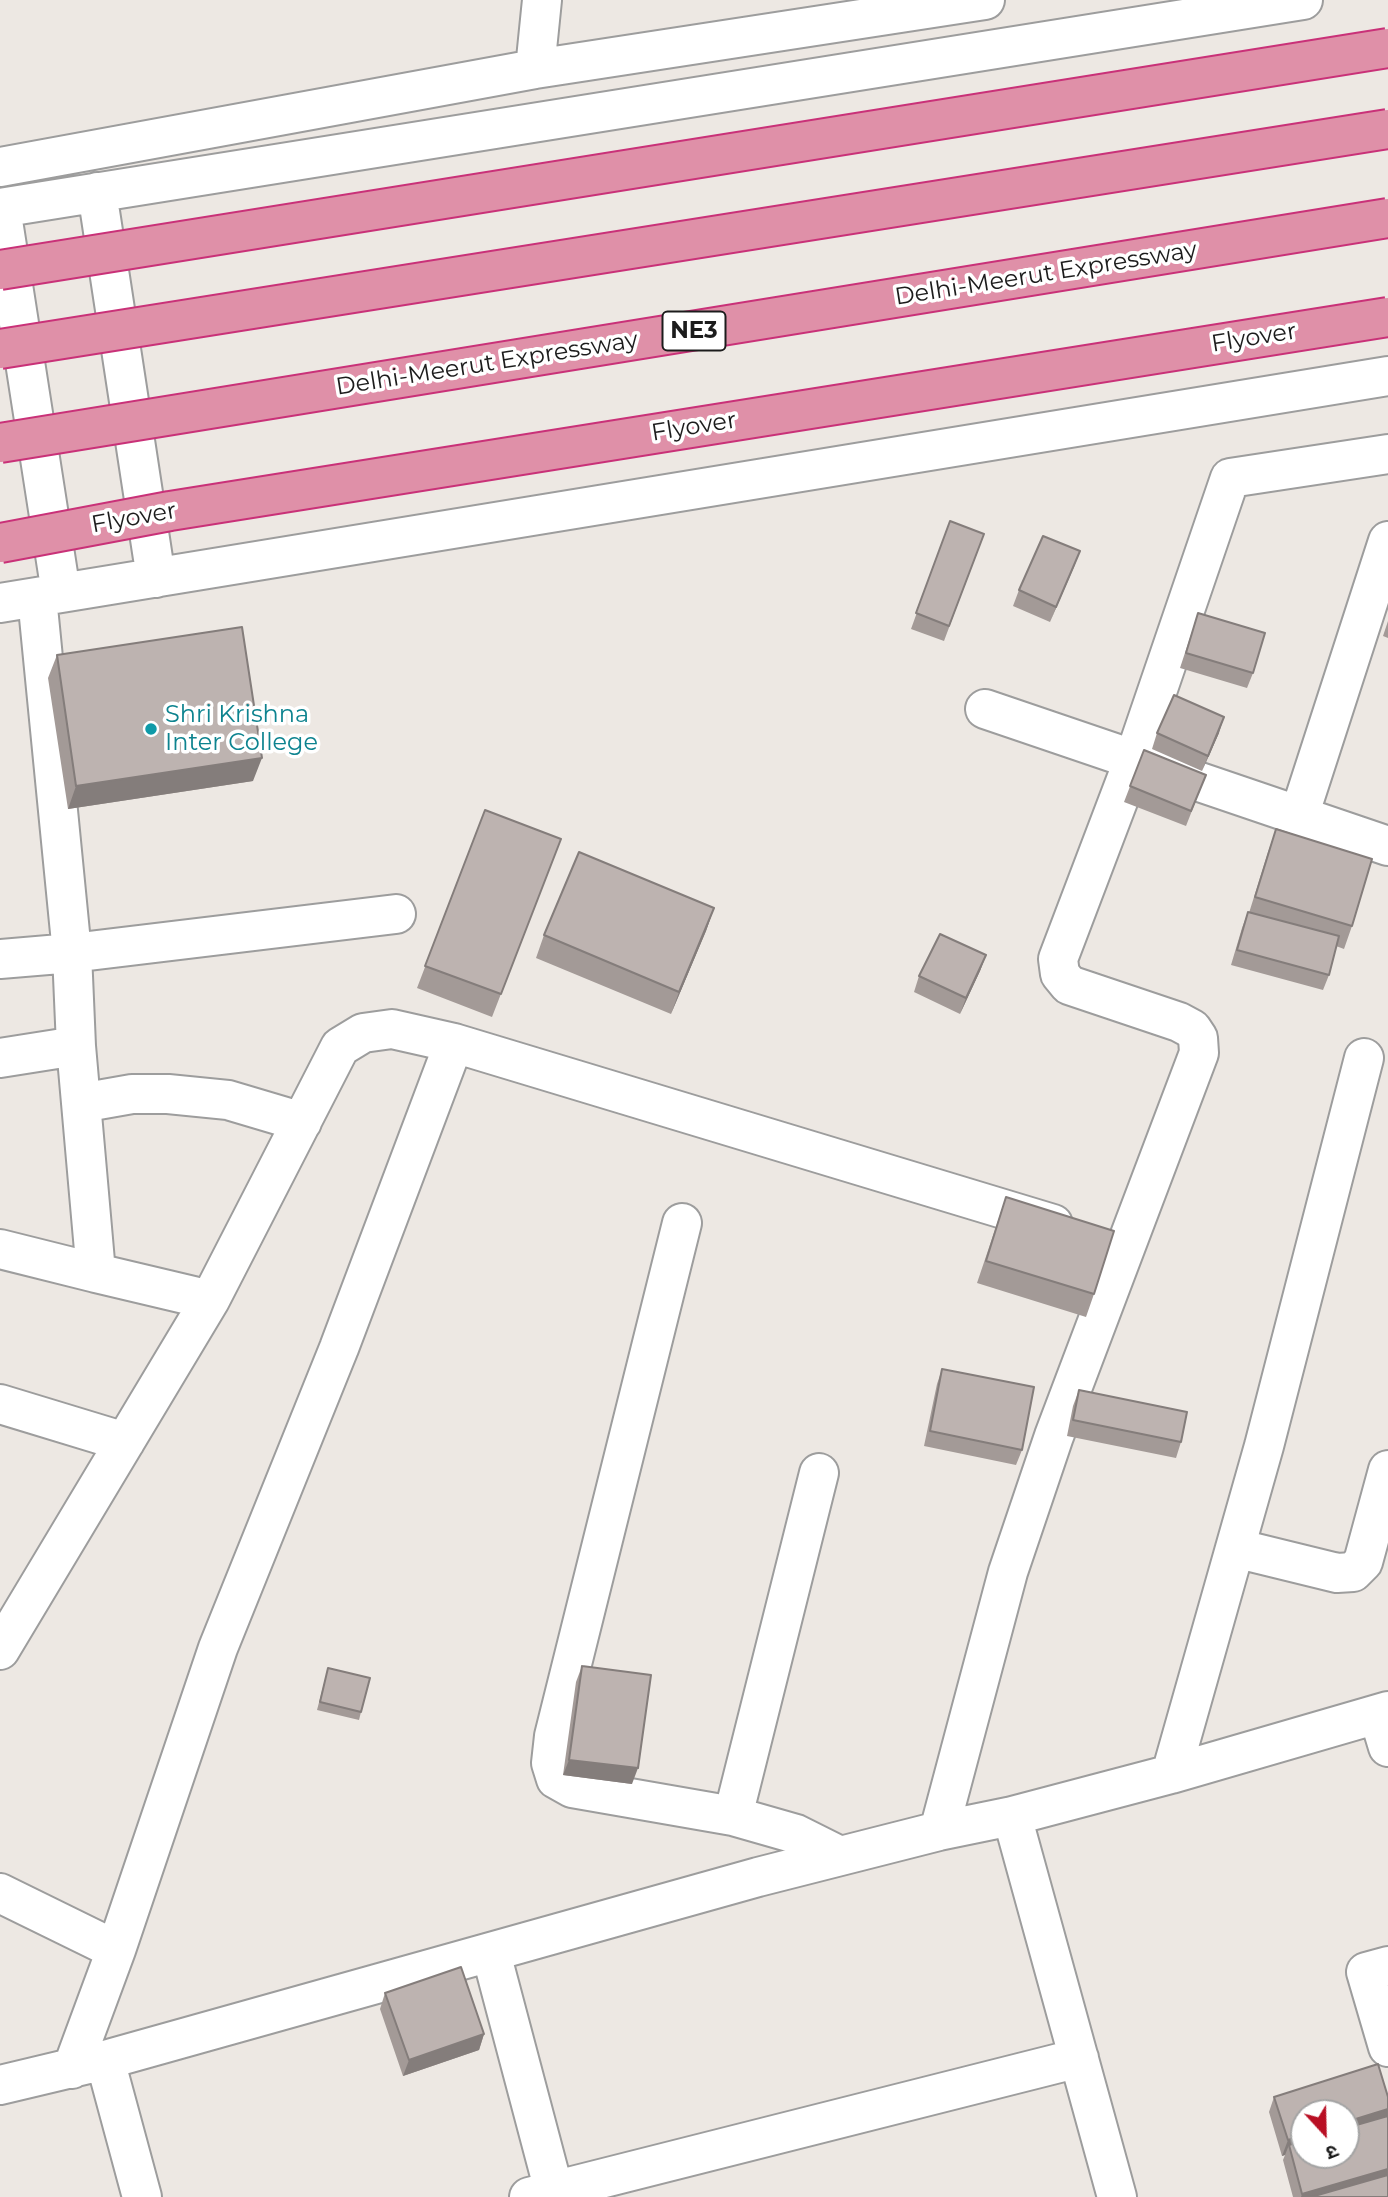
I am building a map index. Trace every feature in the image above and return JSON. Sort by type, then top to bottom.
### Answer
[{"type":"highway","points":[[0,270],[1388,48]]},
{"type":"highway","points":[[0,349],[1388,129]]},
{"type":"highway","name":"Delhi-Meerut Expressway","points":[[0,443],[1388,218]]},
{"type":"highway","name":"Flyover","points":[[0,542],[184,509],[1388,317]]},
{"type":"street","points":[[535,69],[542,0]]},
{"type":"street","points":[[0,167],[535,69],[985,0]]},
{"type":"street","points":[[96,1273],[76,1046],[49,595],[1,208],[1303,0]]},
{"type":"street","points":[[97,192],[156,578]]},
{"type":"street","points":[[0,603],[1388,376]]},
{"type":"street","points":[[939,1831],[1008,1572],[1054,1436],[1104,1240],[1199,1053],[1198,1038],[1192,1029],[1179,1021],[1069,985],[1060,974],[1058,959],[1134,759],[1230,478],[1388,454]]},
{"type":"street","points":[[1299,816],[1388,541]]},
{"type":"street","points":[[985,709],[1388,846]]},
{"type":"street","points":[[0,959],[72,953],[396,914]]},
{"type":"street","points":[[3,1637],[210,1300],[340,1047],[363,1033],[392,1029],[454,1043],[1104,1240]]},
{"type":"street","points":[[142,2197],[89,2065],[116,1951],[218,1648],[339,1348],[454,1043]]},
{"type":"street","points":[[0,1058],[76,1046]]},
{"type":"street","points":[[1171,1774],[1264,1446],[1364,1058]]},
{"type":"street","points":[[81,1103],[132,1094],[168,1094],[228,1100],[302,1122]]},
{"type":"street","points":[[682,1223],[554,1736],[551,1763],[556,1779],[572,1788],[733,1816],[796,1834],[840,1856]]},
{"type":"street","points":[[0,1249],[210,1300]]},
{"type":"street","points":[[0,1404],[125,1442]]},
{"type":"street","points":[[1236,1548],[1336,1573],[1353,1572],[1363,1562],[1388,1470]]},
{"type":"street","points":[[733,1816],[818,1473]]},
{"type":"street","points":[[0,2085],[89,2065],[840,1856],[1385,1724]]},
{"type":"street","points":[[1012,1816],[1117,2197]]},
{"type":"street","points":[[0,1893],[116,1951]]},
{"type":"street","points":[[491,1953],[542,2194],[1079,2058]]},
{"type":"street","points":[[1388,1965],[1366,1972],[1388,2048]]},
{"type":"building","points":[[950,521],[984,534],[949,626],[916,613]]},
{"type":"building","points":[[1043,536],[1080,551],[1056,607],[1019,590]]},
{"type":"building","points":[[1198,613],[1265,633],[1253,673],[1186,653]]},
{"type":"building","name":"Shri Krishna Inter College","points":[[242,627],[262,758],[76,786],[57,655]]},
{"type":"building","points":[[1174,695],[1224,717],[1208,756],[1157,733]]},
{"type":"building","points":[[1144,750],[1206,775],[1191,811],[1130,786]]},
{"type":"building","points":[[485,810],[561,839],[501,994],[425,966]]},
{"type":"building","points":[[1276,829],[1372,859],[1352,926],[1255,897]]},
{"type":"building","points":[[579,852],[714,908],[679,992],[544,935]]},
{"type":"building","points":[[1248,912],[1339,936],[1329,975],[1237,950]]},
{"type":"building","points":[[940,934],[986,955],[966,998],[919,976]]},
{"type":"building","points":[[1006,1197],[1114,1231],[1094,1294],[986,1261]]},
{"type":"building","points":[[942,1369],[1034,1387],[1022,1450],[930,1431]]},
{"type":"building","points":[[1079,1390],[1187,1412],[1181,1442],[1073,1420]]},
{"type":"building","points":[[582,1666],[651,1675],[638,1768],[569,1760]]},
{"type":"building","points":[[328,1668],[370,1678],[361,1712],[320,1702]]},
{"type":"building","points":[[461,1967],[484,2034],[409,2060],[385,1993]]},
{"type":"building","points":[[1378,2064],[1388,2097],[1388,2109],[1360,2118],[1360,2099],[1290,2099],[1288,2140],[1274,2097]]},
{"type":"building","points":[[1388,2116],[1388,2169],[1302,2194],[1295,2169],[1360,2169],[1360,2124]]},
{"type":"building","points":[[1388,2175],[1388,2197],[1311,2197]]},
{"type":"place","name":"Shri Krishna Inter College","points":[[151,729]]}]
